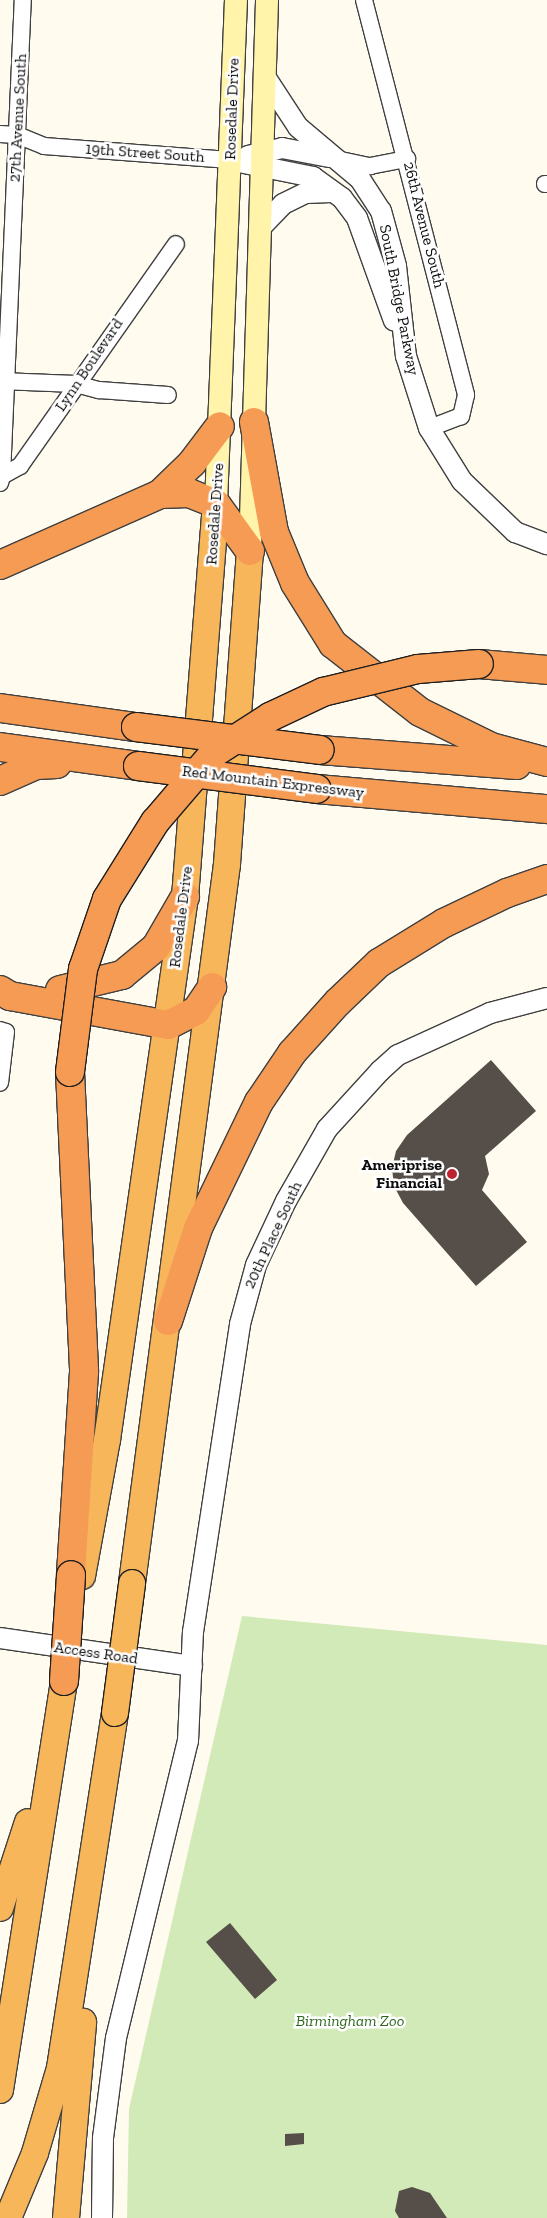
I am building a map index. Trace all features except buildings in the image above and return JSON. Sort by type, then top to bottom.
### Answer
[{"type":"highway","points":[[254,422],[274,532],[295,583],[333,644],[420,712],[491,747],[547,762]]},
{"type":"highway","points":[[0,565],[160,494],[192,463],[220,426]]},
{"type":"highway","points":[[160,494],[189,493],[216,504],[250,551]]},
{"type":"highway","name":"Rosedale Drive","points":[[76,1575],[107,1440],[185,897],[216,504]]},
{"type":"highway","name":"Rosedale Drive","points":[[101,1820],[227,864],[250,551]]},
{"type":"highway","points":[[0,2090],[50,1755],[62,1692],[76,1575],[84,1372],[70,1072],[83,969],[107,899],[155,822],[214,753],[270,717],[323,692],[402,672],[478,664],[547,670]]},
{"type":"highway","points":[[0,708],[320,750],[547,768]]},
{"type":"highway","name":"Red Mountain Expressway","points":[[0,747],[317,789],[547,809]]},
{"type":"highway","points":[[0,781],[36,765],[126,764]]},
{"type":"highway","points":[[168,1321],[198,1228],[259,1102],[292,1053],[338,1002],[380,963],[444,923],[507,893],[547,879]]},
{"type":"highway","points":[[0,971],[46,990],[70,990],[122,975],[156,947],[185,897]]},
{"type":"highway","points":[[0,990],[10,996],[168,1025],[196,1011],[212,987]]},
{"type":"highway","points":[[0,1908],[50,1755]]},
{"type":"highway","points":[[8,2218],[35,2153],[60,2068],[101,1820]]},
{"type":"highway","points":[[66,2218],[101,1820]]},
{"type":"main road","name":"Rosedale Drive","points":[[216,504],[236,0]]},
{"type":"main road","name":"Rosedale Drive","points":[[250,551],[267,0]]},
{"type":"street","name":"27th Avenue South","points":[[1,480],[2,381],[23,0]]},
{"type":"street","name":"26th Avenue South","points":[[364,0],[407,159],[466,395],[461,416],[429,428]]},
{"type":"street","name":"South Bridge Parkway","points":[[264,75],[298,127],[336,159],[372,194],[388,230],[406,356],[429,428],[462,481],[516,532],[547,544]]},
{"type":"street","name":"19th Street South","points":[[0,134],[17,135],[44,146],[229,160]]},
{"type":"street","points":[[262,161],[282,148],[370,166],[407,159]]},
{"type":"street","points":[[229,160],[262,161],[313,177],[330,192],[342,198],[357,218],[406,356]]},
{"type":"street","points":[[260,228],[282,204],[306,192],[330,192]]},
{"type":"street","name":"Lynn Boulevard","points":[[1,480],[20,466],[176,244]]},
{"type":"street","points":[[2,381],[76,384],[99,390],[168,395]]},
{"type":"street","name":"20th Place South","points":[[102,2218],[103,2138],[116,2038],[188,1741],[193,1632],[244,1299],[286,1202],[327,1129],[398,1056],[490,1013],[547,998]]},
{"type":"street","points":[[0,1083],[3,1031]]},
{"type":"street","name":"Access Road","points":[[0,1638],[192,1666]]},
{"type":"green space","name":"Birmingham Zoo","points":[[242,1616],[547,1645],[547,2218],[127,2218],[129,2109]]},
{"type":"place","name":"Ameriprise Financial","points":[[452,1174]]}]
